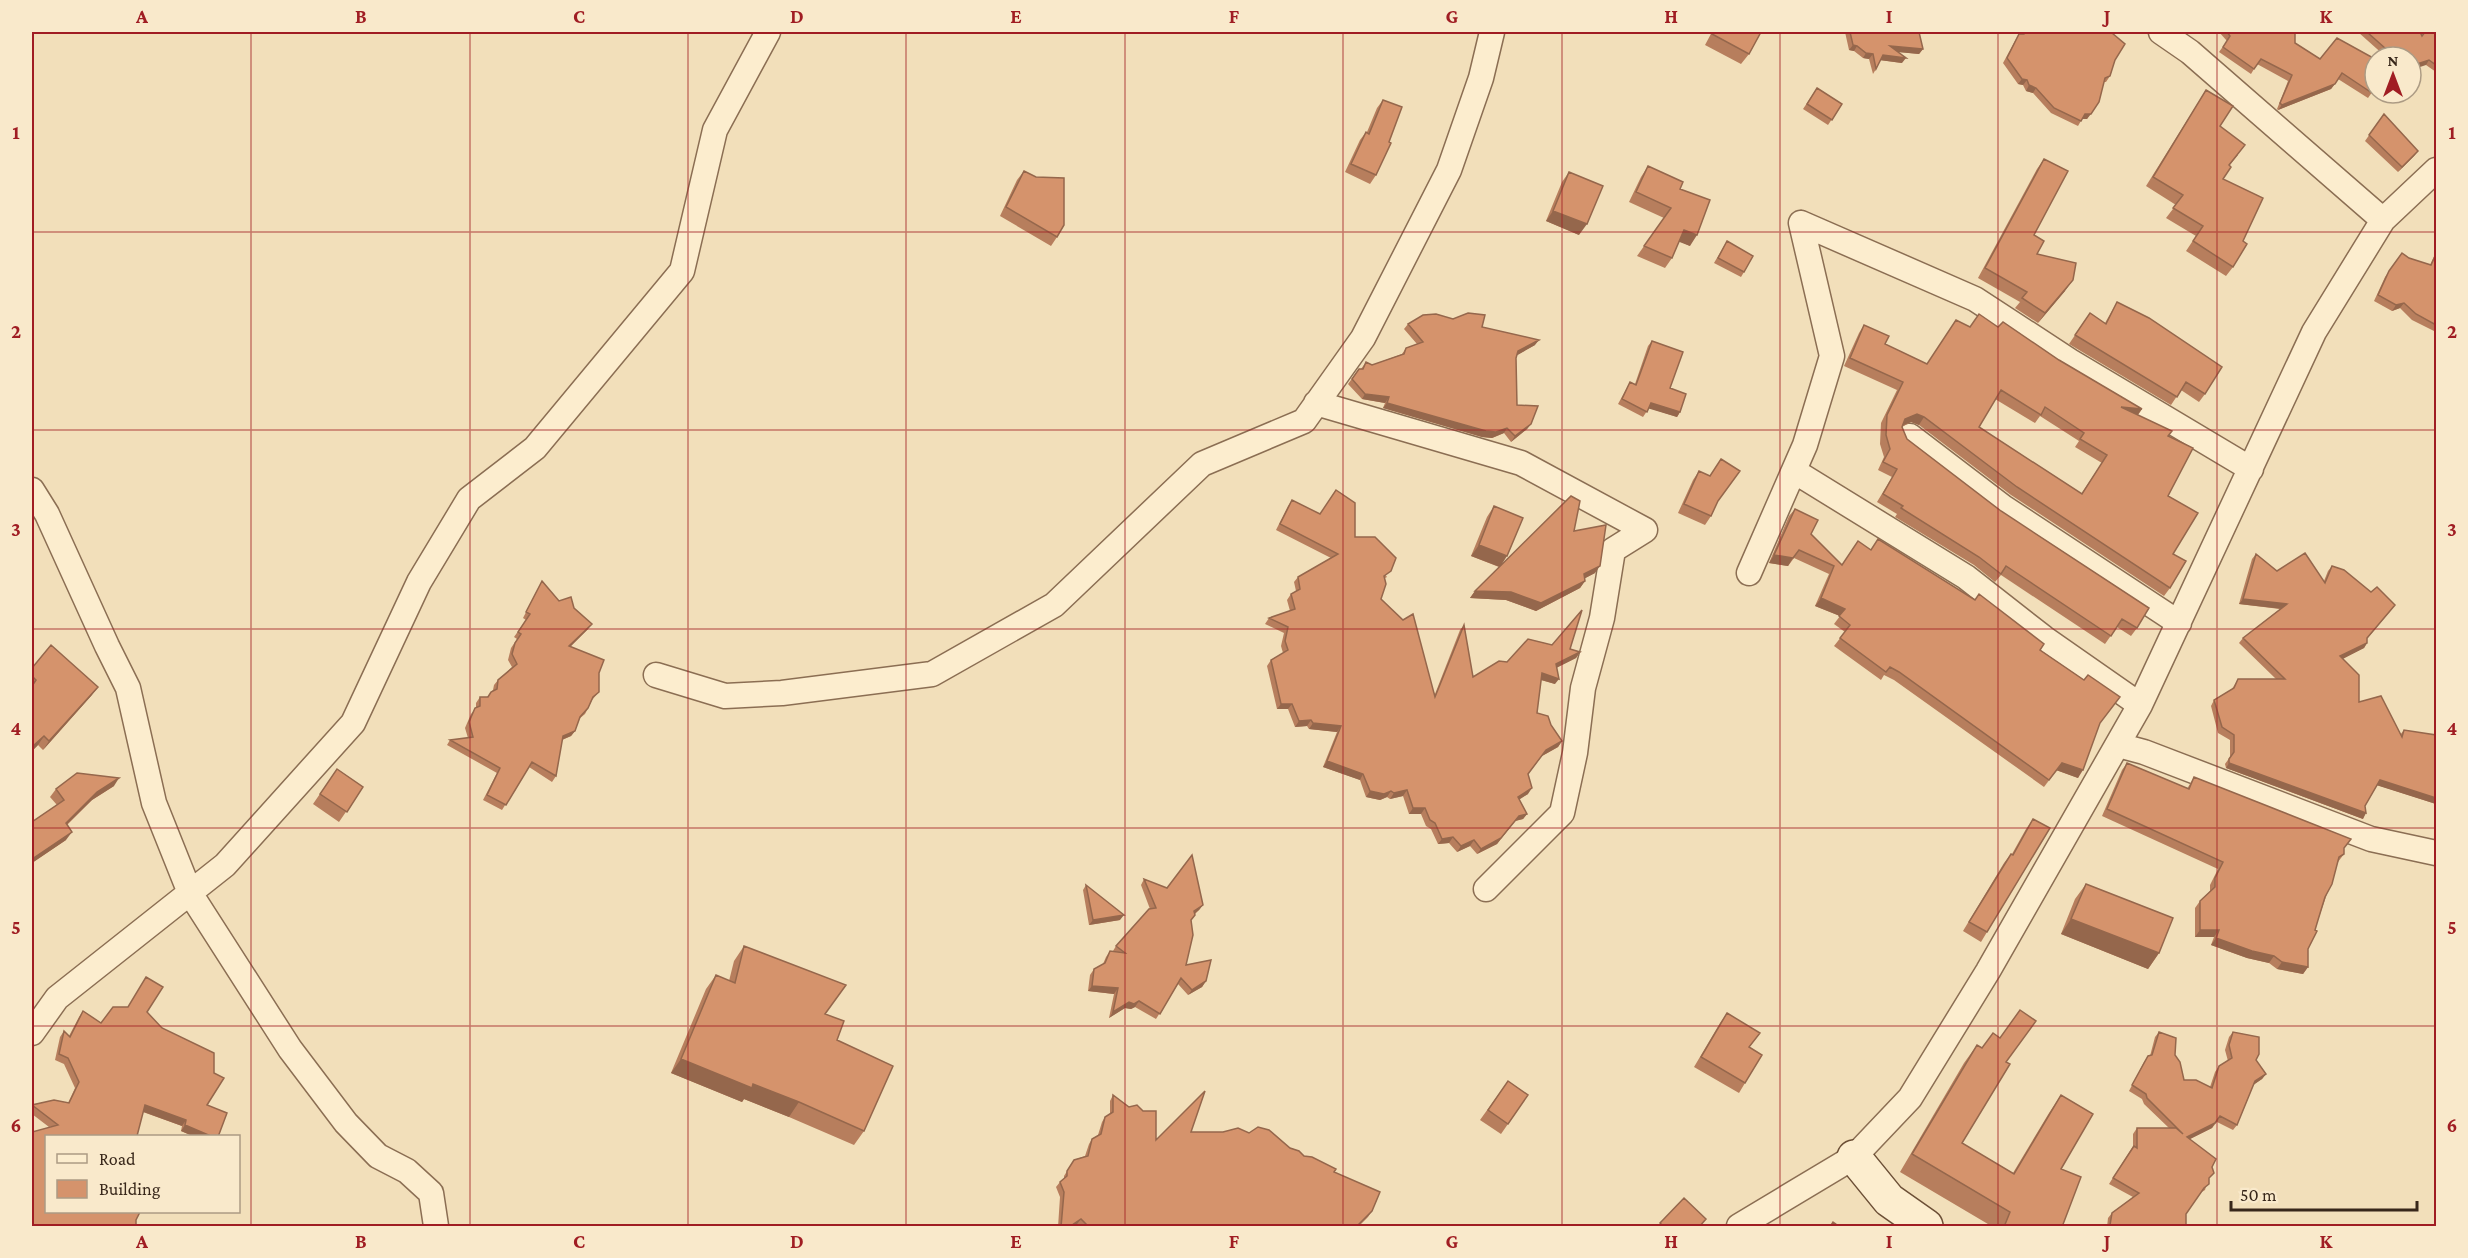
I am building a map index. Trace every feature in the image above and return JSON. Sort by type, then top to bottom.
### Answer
[{"type":"street","points":[[32,1033],[57,998],[225,865],[353,723],[419,582],[469,500],[535,448],[682,271],[715,130],[768,32]]},
{"type":"street","points":[[656,675],[725,696],[782,693],[932,674],[1054,605],[1202,464],[1304,421],[1363,338],[1449,170],[1481,78],[1492,32]]},
{"type":"street","points":[[2162,32],[2190,52],[2383,219]]},
{"type":"street","points":[[1739,1227],[1854,1157],[1910,1098],[1988,971],[2140,705],[2314,332],[2383,219],[2436,170]]},
{"type":"street","points":[[1749,573],[1805,445],[1832,356],[1801,223],[1975,299],[2070,361],[2251,469]]},
{"type":"street","points":[[1317,403],[1521,463],[1645,530],[1613,550],[1602,618],[1582,688],[1575,753],[1562,813],[1486,889]]},
{"type":"street","points":[[1910,436],[2003,507],[2179,623]]},
{"type":"street","points":[[1794,471],[1966,577],[2044,638],[2140,705]]},
{"type":"street","points":[[32,490],[47,514],[128,688],[154,803],[190,893],[290,1049],[346,1123],[378,1156],[407,1171],[431,1193],[436,1227]]},
{"type":"street","points":[[2118,745],[2144,752],[2371,839],[2436,853]]},
{"type":"street","points":[[1854,1157],[1889,1200],[1926,1227]]},
{"type":"building","points":[[1714,32],[1761,32],[1749,54],[1712,34]]},
{"type":"building","points":[[1850,32],[1919,32],[1923,49],[1890,46],[1906,58],[1883,55],[1876,69],[1873,54],[1866,53],[1853,45]]},
{"type":"building","points":[[2025,32],[2113,32],[2125,44],[2115,60],[2110,76],[2105,78],[2099,102],[2091,114],[2085,114],[2081,121],[2054,108],[2036,88],[2029,85],[2027,80],[2022,79],[2007,58],[2019,34]]},
{"type":"building","points":[[2227,32],[2293,32],[2295,43],[2320,59],[2337,38],[2363,52],[2363,87],[2342,73],[2335,84],[2282,105],[2280,103],[2292,75],[2261,59],[2254,69],[2223,47],[2230,36]]},
{"type":"building","points":[[2367,32],[2420,32],[2422,36],[2425,32],[2436,32],[2436,65],[2429,60],[2423,62],[2423,45],[2382,45]]},
{"type":"building","points":[[1817,88],[1842,104],[1832,120],[1807,104]]},
{"type":"building","points":[[2206,90],[2233,106],[2220,126],[2245,145],[2229,165],[2231,167],[2223,179],[2263,198],[2243,241],[2247,244],[2233,267],[2193,241],[2203,226],[2173,208],[2183,195],[2153,177]]},
{"type":"building","points":[[1383,100],[1402,107],[1389,142],[1391,143],[1376,175],[1351,164],[1366,132],[1369,134]]},
{"type":"building","points":[[2384,114],[2418,151],[2402,167],[2369,135]]},
{"type":"building","points":[[2044,159],[2068,171],[2034,235],[2044,241],[2037,254],[2076,263],[2073,280],[2045,313],[2022,298],[2027,292],[1985,268]]},
{"type":"building","points":[[1648,166],[1683,182],[1680,189],[1710,200],[1697,235],[1684,230],[1672,258],[1644,246],[1671,208],[1636,192]]},
{"type":"building","points":[[1024,171],[1036,177],[1064,178],[1064,225],[1057,237],[1006,207]]},
{"type":"building","points":[[1569,172],[1603,186],[1587,224],[1553,211]]},
{"type":"building","points":[[1727,241],[1753,256],[1744,272],[1718,258]]},
{"type":"building","points":[[2402,253],[2409,258],[2431,265],[2436,254],[2436,325],[2416,314],[2404,303],[2396,305],[2378,295],[2389,271]]},
{"type":"building","points":[[2117,302],[2149,318],[2222,367],[2205,394],[2186,382],[2177,397],[2075,335],[2090,313],[2106,324]]},
{"type":"building","points":[[1468,313],[1485,315],[1482,327],[1539,340],[1518,351],[1516,358],[1517,405],[1538,406],[1531,424],[1515,436],[1507,428],[1496,432],[1486,431],[1387,403],[1389,397],[1365,394],[1352,379],[1359,369],[1363,369],[1366,362],[1372,365],[1404,354],[1406,348],[1423,342],[1408,324],[1423,315],[1436,314],[1453,319]]},
{"type":"building","points":[[1979,314],[1998,327],[2003,322],[2059,360],[2142,409],[2121,407],[2172,431],[2168,436],[2193,448],[2168,496],[2198,513],[2173,554],[2186,561],[2170,588],[2017,487],[1924,417],[1917,414],[1905,419],[1902,427],[1907,439],[2001,511],[2149,608],[2137,628],[2122,619],[2111,636],[2006,566],[2001,574],[1883,494],[1897,469],[1883,462],[1890,449],[1886,435],[1887,415],[1903,382],[1850,358],[1864,325],[1889,336],[1885,344],[1927,364],[1956,320],[1970,327]],"holes":[[[2001,390],[2041,415],[2045,407],[2084,433],[2080,439],[2107,455],[2082,494],[1979,427]]]},
{"type":"building","points":[[1652,341],[1683,352],[1670,388],[1686,394],[1680,412],[1651,403],[1647,412],[1622,399],[1630,382],[1636,385]]},
{"type":"building","points":[[1721,459],[1740,471],[1718,501],[1711,516],[1684,504],[1699,471],[1710,476]]},
{"type":"building","points":[[1336,490],[1355,503],[1355,537],[1375,537],[1396,558],[1391,571],[1384,576],[1386,584],[1381,599],[1403,620],[1413,614],[1435,697],[1464,625],[1473,677],[1499,661],[1507,662],[1528,639],[1552,645],[1582,610],[1570,649],[1580,652],[1556,664],[1559,679],[1542,673],[1537,713],[1548,716],[1562,741],[1546,750],[1528,774],[1532,788],[1518,797],[1527,814],[1519,816],[1501,838],[1481,849],[1474,840],[1461,846],[1453,837],[1442,839],[1425,808],[1413,808],[1407,790],[1384,794],[1370,791],[1363,774],[1327,761],[1341,726],[1313,723],[1311,720],[1299,721],[1292,704],[1281,704],[1271,660],[1288,650],[1285,641],[1288,627],[1269,618],[1295,609],[1291,594],[1300,589],[1298,577],[1338,554],[1280,524],[1292,500],[1320,514]]},
{"type":"building","points":[[1571,496],[1580,501],[1574,531],[1606,525],[1600,566],[1584,574],[1585,581],[1541,603],[1511,592],[1475,591]]},
{"type":"building","points":[[1494,506],[1523,518],[1507,556],[1479,545]]},
{"type":"building","points":[[1795,509],[1818,520],[1811,534],[1842,565],[1858,541],[1871,550],[1878,539],[1975,600],[1979,594],[2044,644],[2040,650],[2084,680],[2088,675],[2120,697],[2100,723],[2083,770],[2062,763],[2049,780],[1899,672],[1890,667],[1886,672],[1840,638],[1850,625],[1839,616],[1845,609],[1821,598],[1834,566],[1799,550],[1793,558],[1774,555]]},
{"type":"building","points":[[2305,553],[2325,583],[2332,566],[2344,570],[2371,592],[2377,587],[2395,605],[2367,638],[2367,643],[2340,656],[2359,675],[2359,702],[2381,696],[2402,737],[2404,730],[2436,735],[2436,798],[2380,780],[2365,806],[2366,813],[2229,763],[2234,752],[2234,735],[2222,727],[2214,700],[2234,688],[2238,679],[2285,679],[2243,638],[2287,604],[2243,599],[2256,554],[2277,571]]},
{"type":"building","points":[[542,581],[559,601],[571,597],[574,608],[592,624],[569,646],[604,660],[599,673],[599,692],[580,717],[575,731],[563,736],[556,776],[532,762],[506,805],[487,795],[500,768],[450,740],[473,737],[469,722],[475,708],[480,706],[480,697],[488,697],[497,689],[498,680],[517,664],[512,654],[521,634],[518,632],[530,614],[526,612]]},
{"type":"building","points":[[51,645],[98,687],[49,741],[44,736],[33,746],[32,686],[36,680],[32,676],[32,668]]},
{"type":"building","points":[[2127,763],[2189,789],[2194,777],[2351,839],[2344,848],[2344,854],[2339,857],[2332,884],[2325,897],[2315,930],[2317,931],[2308,949],[2308,967],[2282,962],[2274,956],[2216,938],[2219,930],[2200,930],[2200,901],[2215,887],[2215,878],[2223,862],[2107,809]]},
{"type":"building","points":[[337,769],[363,787],[347,812],[320,794]]},
{"type":"building","points":[[77,773],[119,778],[97,792],[66,823],[72,832],[32,859],[32,822],[64,800],[56,789]]},
{"type":"building","points":[[2033,819],[2050,828],[1987,932],[1969,922],[2011,854],[2013,855]]},
{"type":"building","points":[[1192,855],[1203,905],[1194,911],[1195,915],[1191,920],[1193,935],[1186,965],[1211,960],[1206,981],[1192,990],[1181,978],[1160,1014],[1139,1001],[1134,1004],[1129,1002],[1113,1012],[1118,988],[1092,986],[1094,969],[1105,963],[1110,951],[1125,953],[1116,946],[1149,909],[1156,908],[1144,879],[1167,888]]},
{"type":"building","points":[[2086,884],[2173,918],[2159,953],[2071,919]]},
{"type":"building","points":[[1086,885],[1124,915],[1093,920]]},
{"type":"building","points":[[744,946],[846,985],[825,1014],[844,1021],[837,1040],[893,1066],[864,1131],[799,1102],[753,1084],[752,1088],[681,1059],[716,975],[735,983]]},
{"type":"building","points":[[146,977],[163,987],[147,1012],[162,1028],[214,1053],[214,1073],[224,1078],[207,1105],[227,1113],[219,1135],[208,1135],[185,1125],[186,1120],[145,1105],[137,1135],[45,1135],[45,1213],[140,1213],[134,1227],[32,1227],[32,1132],[58,1125],[32,1105],[54,1100],[69,1103],[79,1082],[68,1058],[59,1054],[64,1031],[70,1037],[83,1011],[101,1023],[113,1007],[128,1007]]},
{"type":"building","points":[[2020,1010],[2036,1021],[2006,1062],[2010,1064],[1962,1143],[2014,1174],[2061,1095],[2093,1114],[2061,1169],[2081,1177],[2062,1227],[2004,1227],[2010,1212],[1912,1154],[1977,1045],[1982,1048],[1993,1033],[2000,1038]]},
{"type":"building","points":[[1727,1013],[1760,1033],[1749,1047],[1762,1055],[1745,1083],[1701,1057]]},
{"type":"building","points":[[2159,1032],[2176,1038],[2175,1055],[2180,1062],[2184,1080],[2196,1080],[2212,1088],[2219,1066],[2232,1058],[2229,1045],[2233,1032],[2259,1037],[2259,1054],[2256,1060],[2266,1074],[2255,1081],[2237,1125],[2220,1116],[2215,1123],[2187,1137],[2216,1159],[2212,1167],[2214,1173],[2209,1178],[2209,1184],[2186,1214],[2186,1227],[2108,1227],[2112,1213],[2139,1193],[2113,1178],[2134,1146],[2137,1148],[2137,1128],[2176,1128],[2183,1134],[2147,1098],[2146,1094],[2132,1085],[2148,1056],[2152,1055]]},
{"type":"building","points":[[1508,1081],[1528,1095],[1508,1124],[1488,1110]]},
{"type":"building","points":[[1205,1091],[1191,1132],[1223,1132],[1238,1128],[1249,1133],[1258,1127],[1269,1130],[1290,1148],[1299,1151],[1304,1156],[1312,1157],[1336,1169],[1334,1172],[1380,1192],[1372,1211],[1356,1227],[1089,1227],[1081,1219],[1069,1227],[1061,1227],[1064,1192],[1060,1182],[1067,1176],[1067,1171],[1074,1160],[1088,1156],[1092,1139],[1101,1134],[1105,1117],[1113,1112],[1113,1095],[1129,1107],[1137,1105],[1143,1111],[1156,1111],[1156,1140]]},
{"type":"building","points":[[1684,1198],[1706,1219],[1699,1227],[1664,1227],[1660,1223]]},
{"type":"building","points":[[1833,1222],[1840,1227],[1830,1227]]}]
